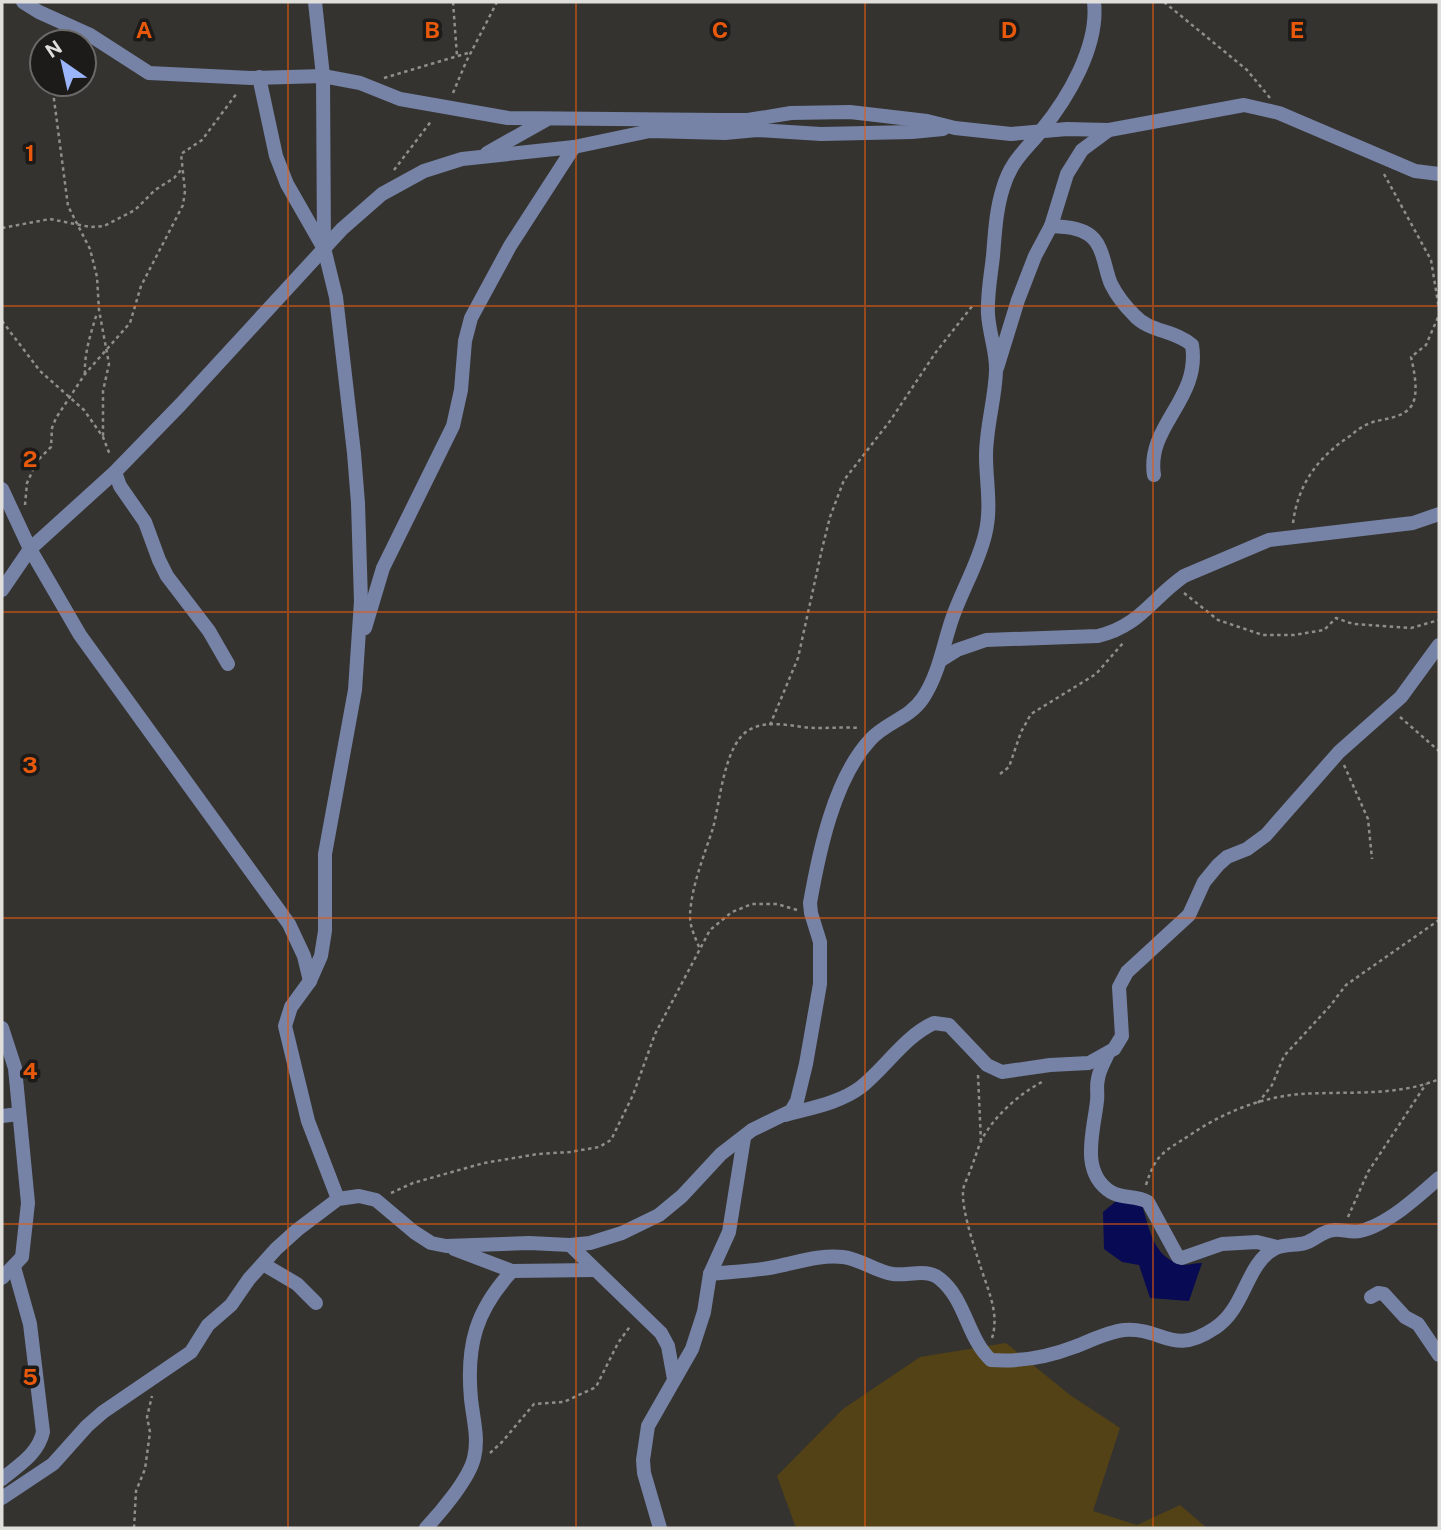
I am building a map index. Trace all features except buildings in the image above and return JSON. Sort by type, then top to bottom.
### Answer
[{"type":"street","points":[[23,2],[90,35],[149,74],[255,78],[324,76],[360,83],[400,99],[508,118],[748,120],[791,113],[850,113],[927,121],[955,128],[1004,134],[1067,129],[1109,130],[1244,105],[1279,113],[1415,172],[1439,174]]},
{"type":"street","points":[[315,2],[324,76],[324,248],[335,297],[354,453],[361,601],[355,690],[325,854],[321,956],[310,981],[291,1007],[285,1026],[309,1122],[338,1199]]},
{"type":"street","points":[[996,369],[990,334],[989,286],[996,215],[1007,177],[1016,159],[1041,131],[1076,80],[1093,25],[1094,2]]},
{"type":"street","points":[[255,78],[287,184],[324,248]]},
{"type":"street","points":[[483,156],[548,119]]},
{"type":"street","points":[[2,590],[30,549],[115,472],[342,229],[382,194],[424,171],[446,162],[574,147],[660,130],[725,133],[757,130],[821,134],[955,128]]},
{"type":"street","points":[[783,1116],[794,1107],[800,1090],[820,984],[820,942],[810,903],[817,865],[837,799],[863,748],[881,730],[905,718],[914,709],[924,696],[941,660],[952,619],[986,532],[989,509],[986,454],[996,369],[1035,256],[1051,226],[1067,174],[1074,160],[1092,141],[1109,130]]},
{"type":"street","points":[[358,649],[383,568],[453,426],[461,390],[465,341],[471,318],[510,246],[574,147]]},
{"type":"street","points":[[1051,226],[1073,228],[1093,238],[1111,284],[1135,317],[1148,326],[1185,339],[1192,345],[1192,369],[1180,404],[1155,447],[1152,463],[1154,475]]},
{"type":"street","points":[[115,472],[120,486],[145,522],[167,576],[209,631],[228,664]]},
{"type":"street","points":[[2,489],[30,549],[80,635],[289,924],[298,941],[310,981]]},
{"type":"street","points":[[941,660],[957,650],[986,640],[1098,636],[1112,632],[1137,620],[1173,583],[1193,571],[1269,540],[1413,523],[1439,514]]},
{"type":"street","points":[[446,1246],[529,1243],[570,1245],[590,1243],[622,1233],[659,1215],[682,1196],[721,1154],[760,1125],[855,1091],[915,1034],[934,1023],[944,1023],[952,1028],[992,1069],[1007,1072],[1050,1065],[1089,1063],[1108,1053],[1116,1047],[1122,1035],[1119,987],[1127,972],[1189,915],[1204,882],[1217,864],[1247,849],[1266,835],[1339,752],[1388,709],[1412,683],[1439,645]]},
{"type":"street","points":[[2,1028],[13,1058],[28,1203],[23,1251],[14,1267],[2,1278]]},
{"type":"street","points":[[1108,1053],[1098,1078],[1097,1101],[1090,1136],[1090,1151],[1099,1178],[1110,1192],[1142,1198],[1156,1213],[1178,1257],[1222,1244],[1258,1242],[1277,1247],[1305,1243],[1323,1232],[1360,1232],[1389,1217],[1439,1178]]},
{"type":"street","points":[[2,1116],[19,1114]]},
{"type":"street","points":[[660,1528],[646,1486],[644,1452],[648,1426],[692,1349],[704,1312],[710,1274],[729,1233],[744,1139]]},
{"type":"street","points":[[2,1499],[54,1464],[103,1412],[191,1352],[208,1325],[231,1305],[263,1264],[297,1230],[338,1199],[359,1196],[376,1200],[431,1243],[512,1271],[595,1270]]},
{"type":"street","points":[[570,1245],[641,1313],[665,1340],[674,1379]]},
{"type":"street","points":[[710,1274],[767,1268],[825,1257],[844,1257],[884,1273],[931,1274],[940,1278],[954,1294],[986,1356],[991,1360],[1006,1361],[1042,1356],[1121,1330],[1137,1330],[1160,1338],[1186,1342],[1217,1327],[1234,1311],[1264,1255],[1277,1247]]},
{"type":"street","points":[[263,1264],[298,1284],[316,1303]]},
{"type":"street","points":[[2,1479],[29,1457],[40,1444],[43,1432],[30,1324],[14,1267]]},
{"type":"street","points":[[429,1527],[472,1463],[476,1448],[470,1385],[473,1340],[482,1310],[493,1292],[512,1271]]},
{"type":"street","points":[[1371,1297],[1378,1293],[1384,1294],[1401,1314],[1418,1324],[1439,1355]]},
{"type":"path","points":[[453,2],[457,56]]},
{"type":"path","points":[[382,194],[406,153],[430,122],[447,108],[470,53],[497,2]]},
{"type":"path","points":[[1164,2],[1257,79],[1279,113]]},
{"type":"path","points":[[360,83],[420,69],[470,53]]},
{"type":"path","points":[[25,506],[29,478],[37,461],[50,448],[53,424],[85,374],[130,323],[141,286],[183,205],[185,191],[180,157],[182,152],[202,140],[226,105],[255,78]]},
{"type":"path","points":[[54,98],[68,206],[90,249],[95,265],[99,310],[109,364],[103,391],[103,437]]},
{"type":"path","points":[[1372,153],[1431,260],[1439,309]]},
{"type":"path","points":[[2,228],[50,219],[99,228],[135,209],[181,170]]},
{"type":"path","points":[[770,725],[799,658],[824,538],[845,480],[890,421],[936,352],[989,286]]},
{"type":"path","points":[[85,374],[89,341],[99,310]]},
{"type":"path","points":[[1291,537],[1295,503],[1301,488],[1330,449],[1362,427],[1401,415],[1411,406],[1414,379],[1412,357],[1426,345],[1439,315]]},
{"type":"path","points":[[2,321],[40,371],[84,410],[103,437],[115,472]]},
{"type":"path","points":[[1173,583],[1217,621],[1263,635],[1294,635],[1324,630],[1336,618],[1353,624],[1410,628],[1439,620]]},
{"type":"path","points":[[1000,774],[1009,767],[1021,732],[1031,715],[1085,682],[1105,666],[1128,638],[1137,620]]},
{"type":"path","points":[[1388,709],[1428,738],[1439,751]]},
{"type":"path","points":[[699,948],[690,915],[714,824],[722,779],[739,739],[746,731],[756,726],[770,725],[881,730]]},
{"type":"path","points":[[1339,752],[1368,819],[1372,859]]},
{"type":"path","points":[[376,1200],[412,1183],[484,1163],[598,1147],[611,1140],[634,1095],[655,1034],[710,930],[732,912],[752,904],[777,904],[811,913]]},
{"type":"path","points":[[1258,1102],[1272,1086],[1284,1056],[1346,985],[1439,920]]},
{"type":"path","points":[[976,1055],[981,1142]]},
{"type":"path","points":[[1142,1198],[1149,1176],[1162,1152],[1217,1117],[1258,1102],[1300,1094],[1353,1094],[1426,1084],[1439,1079]]},
{"type":"path","points":[[986,1356],[993,1333],[994,1313],[963,1191],[989,1128],[1032,1087],[1043,1082]]},
{"type":"path","points":[[1336,1230],[1346,1219],[1368,1172],[1426,1084]]},
{"type":"path","points":[[472,1463],[498,1446],[534,1404],[562,1403],[596,1387],[618,1343],[641,1313]]},
{"type":"path","points":[[134,1528],[136,1491],[145,1469],[150,1432],[147,1417],[156,1375]]},
{"type":"shaded area","points":[[1121,1197],[1142,1205],[1150,1231],[1164,1255],[1182,1265],[1202,1263],[1189,1301],[1150,1298],[1139,1265],[1122,1262],[1104,1249],[1103,1212]]},
{"type":"shaded area","points":[[1006,1343],[1070,1395],[1120,1428],[1093,1511],[1137,1525],[1180,1505],[1207,1528],[796,1528],[777,1476],[843,1409],[920,1357]]}]
